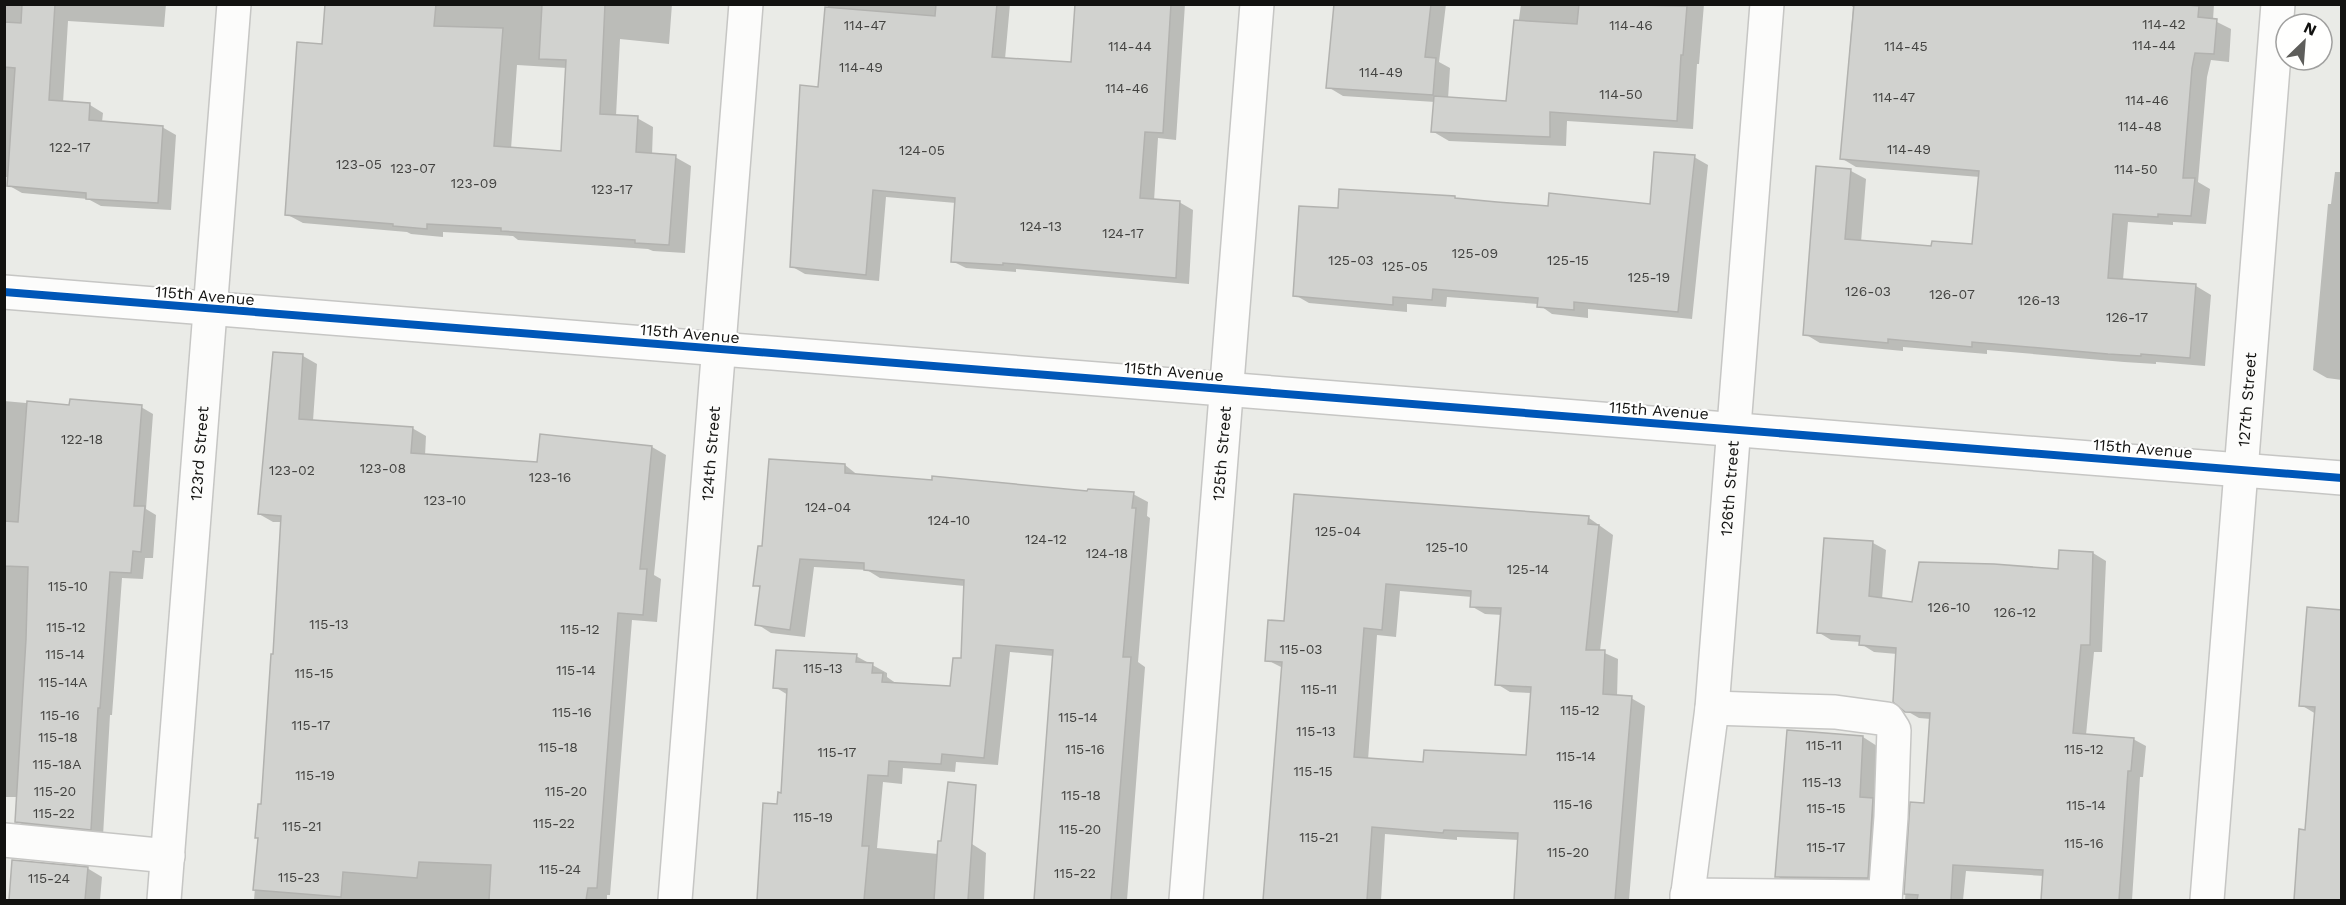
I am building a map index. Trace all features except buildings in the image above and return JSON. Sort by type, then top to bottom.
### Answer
[{"type":"street","name":"123rd Street","points":[[164,900],[234,4]]},
{"type":"street","name":"124th Street","points":[[675,900],[746,4]]},
{"type":"street","name":"125th Street","points":[[1186,900],[1257,4]]},
{"type":"street","name":"126th Street","points":[[1687,898],[1712,708],[1767,4]]},
{"type":"street","name":"127th Street","points":[[2207,900],[2278,4]]},
{"type":"street","name":"115th Avenue","points":[[4,292],[2342,478]]},
{"type":"street","points":[[1687,898],[1885,899],[1894,730],[1887,719],[1834,712],[1712,708]]},
{"type":"street","points":[[4,840],[168,856]]},
{"type":"cycle path","points":[[4,292],[2342,478]]}]
